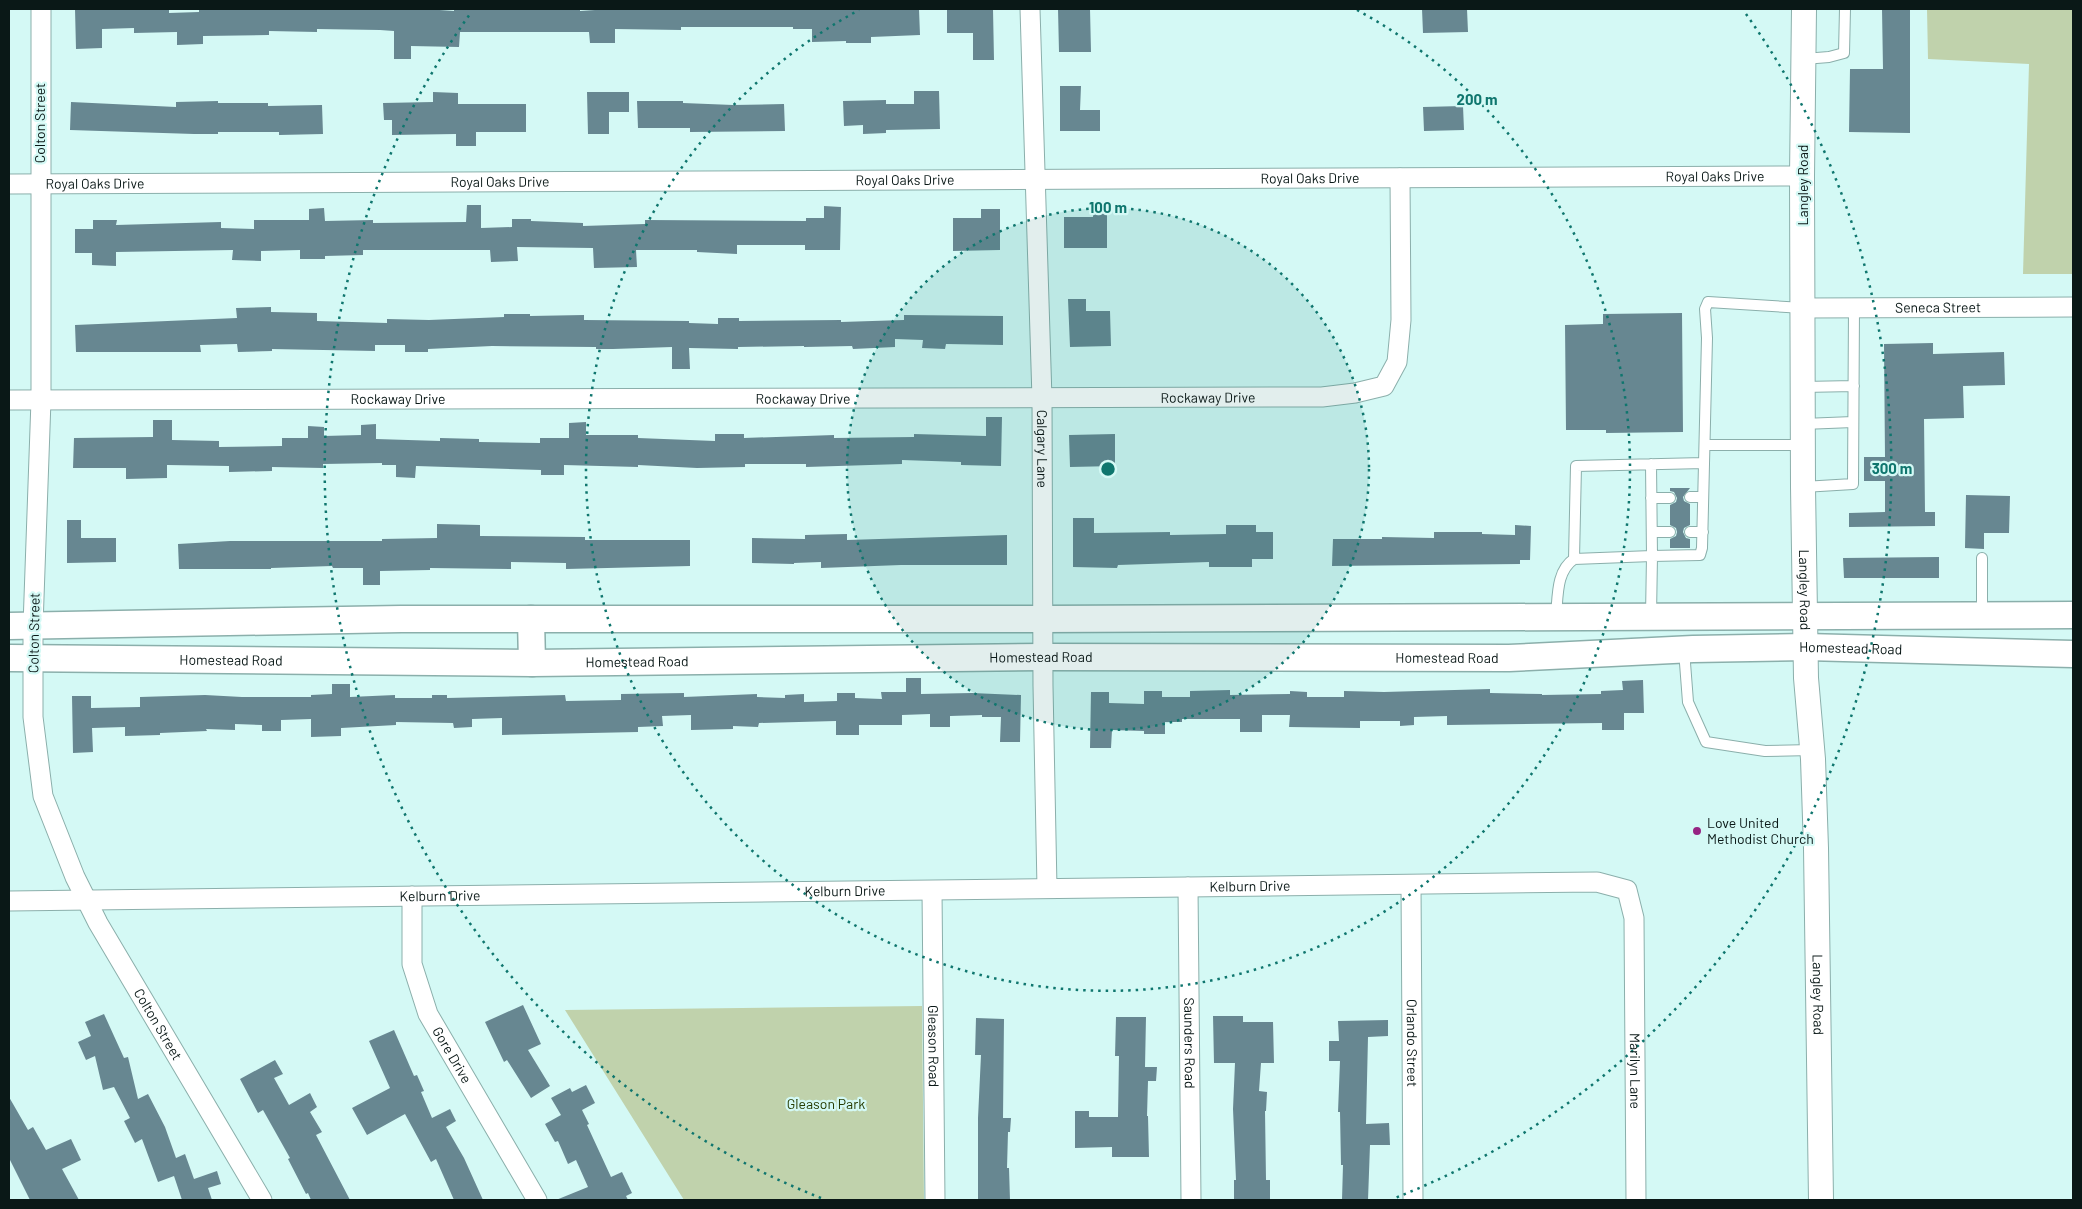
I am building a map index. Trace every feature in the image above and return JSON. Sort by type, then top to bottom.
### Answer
[{"type":"main road","points":[[21,626],[531,619],[2073,615]]},
{"type":"main road","points":[[1509,658],[1510,617]]},
{"type":"main road","points":[[1331,618],[1332,658]]},
{"type":"main road","points":[[531,619],[532,663]]},
{"type":"main road","points":[[757,619],[758,661]]},
{"type":"main road","points":[[307,621],[308,661]]},
{"type":"main road","name":"Homestead Road","points":[[21,658],[532,663],[1043,657],[1509,658],[1684,650],[1806,648],[2073,654]]},
{"type":"street","name":"Colton Street","points":[[41,9],[41,400],[21,626],[21,658],[32,717],[43,796],[86,900],[262,1200]]},
{"type":"street","name":"Calgary Lane","points":[[1030,9],[1042,399],[1043,657],[1047,888]]},
{"type":"street","name":"Langley Road","points":[[1804,9],[1802,435],[1806,678],[1812,750],[1816,848],[1821,1200]]},
{"type":"street","name":"Royal Oaks Drive","points":[[9,184],[1802,176]]},
{"type":"street","name":"Rockaway Drive","points":[[9,400],[415,398],[1042,399],[1322,397],[1356,393],[1384,386],[1398,362],[1401,320],[1400,178]]},
{"type":"street","name":"Seneca Street","points":[[1802,308],[2073,307]]},
{"type":"street","name":"Kelburn Drive","points":[[9,901],[1597,882],[1627,890],[1634,918],[1635,942]]},
{"type":"street","name":"Orlando Street","points":[[1411,885],[1413,1200]]},
{"type":"street","name":"Saunders Road","points":[[1188,888],[1191,1200]]},
{"type":"street","name":"Gleason Road","points":[[932,891],[936,1200]]},
{"type":"street","name":"Gore Drive","points":[[412,896],[412,964],[428,1014],[537,1200]]},
{"type":"street","name":"Marilyn Lane","points":[[1635,942],[1636,1200]]},
{"type":"lane","points":[[1804,59],[1829,57],[1844,53],[1845,9]]},
{"type":"lane","points":[[1556,617],[1559,581],[1568,563],[1574,559],[1700,555],[1702,548],[1704,496],[1707,338],[1705,309],[1708,302],[1802,308]]},
{"type":"lane","points":[[1803,487],[1853,484],[1854,308]]},
{"type":"lane","points":[[1802,387],[1854,386]]},
{"type":"lane","points":[[1705,445],[1802,435],[1854,422]]},
{"type":"lane","points":[[1574,559],[1576,466],[1704,463]]},
{"type":"lane","points":[[1651,464],[1651,617]]},
{"type":"lane","points":[[1690,497],[1704,496]]},
{"type":"lane","points":[[1651,498],[1670,498]]},
{"type":"lane","points":[[1652,532],[1670,532]]},
{"type":"lane","points":[[1690,532],[1703,532]]},
{"type":"lane","points":[[1982,558],[1982,615]]},
{"type":"lane","points":[[1684,650],[1688,702],[1706,742],[1766,751],[1812,750]]},
{"type":"green space","points":[[1927,9],[2073,9],[2073,274],[2023,274],[2029,64],[1928,59]]},
{"type":"green space","name":"Gleason Park","points":[[922,1006],[924,1200],[684,1200],[565,1010]]},
{"type":"building","points":[[75,9],[169,9],[169,13],[199,12],[199,9],[425,9],[454,11],[454,9],[580,9],[580,11],[610,9],[919,9],[920,35],[871,37],[871,43],[846,43],[846,41],[812,42],[812,29],[793,29],[793,27],[681,27],[681,30],[615,29],[615,43],[590,43],[589,32],[460,32],[459,47],[411,46],[411,59],[394,59],[394,31],[380,30],[317,29],[317,32],[269,31],[269,35],[203,36],[203,44],[177,45],[177,32],[134,33],[134,28],[102,29],[102,48],[76,49]]},
{"type":"building","points":[[947,9],[993,9],[994,60],[973,60],[973,33],[947,33]]},
{"type":"building","points":[[1058,9],[1090,9],[1091,52],[1059,52]]},
{"type":"building","points":[[1422,9],[1467,9],[1468,32],[1423,33]]},
{"type":"building","points":[[1882,9],[1910,9],[1910,133],[1849,132],[1850,69],[1883,69]]},
{"type":"building","points":[[1060,86],[1081,86],[1080,110],[1100,110],[1100,131],[1060,131]]},
{"type":"building","points":[[914,91],[939,91],[940,129],[886,130],[886,133],[863,134],[863,125],[844,126],[843,101],[886,100],[886,104],[914,104]]},
{"type":"building","points":[[433,92],[458,93],[458,104],[526,104],[526,132],[476,132],[476,146],[456,146],[456,134],[392,135],[392,120],[384,120],[383,103],[433,102]]},
{"type":"building","points":[[587,92],[629,92],[629,112],[609,112],[609,134],[588,134]]},
{"type":"building","points":[[218,101],[218,103],[268,103],[268,106],[322,105],[323,134],[279,135],[279,132],[218,132],[218,134],[194,134],[70,130],[71,102],[176,107],[176,102]]},
{"type":"building","points":[[637,101],[683,101],[683,103],[733,105],[784,104],[785,131],[690,132],[690,128],[638,128]]},
{"type":"building","points":[[1463,106],[1464,130],[1424,131],[1423,107]]},
{"type":"building","points":[[1093,204],[1107,204],[1107,248],[1064,248],[1064,217],[1093,217]]},
{"type":"building","points":[[467,205],[481,205],[481,228],[512,227],[512,219],[583,223],[583,226],[645,224],[645,220],[806,221],[806,218],[824,218],[824,206],[841,207],[840,250],[805,250],[805,245],[737,245],[737,254],[697,252],[697,250],[636,250],[637,267],[594,268],[593,248],[517,247],[518,261],[491,262],[490,250],[363,250],[363,255],[325,256],[325,259],[300,259],[300,250],[261,251],[261,261],[232,260],[233,250],[116,252],[116,266],[92,265],[92,253],[75,253],[75,229],[93,229],[93,220],[117,220],[116,225],[221,222],[221,228],[254,229],[254,220],[309,220],[309,209],[324,208],[325,221],[373,220],[373,223],[466,222]]},
{"type":"building","points":[[981,209],[1000,209],[1000,250],[953,251],[953,218],[981,218]]},
{"type":"building","points":[[1068,299],[1086,299],[1086,311],[1110,311],[1111,346],[1070,347]]},
{"type":"building","points":[[271,307],[271,312],[317,313],[317,321],[387,323],[387,319],[429,320],[504,317],[504,314],[530,314],[530,316],[584,315],[584,320],[689,321],[689,323],[718,324],[718,318],[739,318],[739,321],[841,320],[841,322],[904,320],[904,315],[1003,316],[1003,345],[946,344],[945,349],[922,348],[923,340],[895,339],[895,347],[853,349],[852,346],[738,347],[738,349],[689,348],[690,369],[672,369],[672,347],[596,349],[596,347],[492,346],[428,349],[428,352],[405,352],[405,345],[375,345],[375,351],[272,349],[272,351],[238,352],[237,344],[200,345],[201,352],[76,352],[75,325],[237,318],[236,308]]},
{"type":"building","points":[[1682,313],[1683,432],[1606,433],[1606,430],[1566,430],[1565,325],[1603,324],[1603,314]]},
{"type":"building","points":[[1933,343],[1933,354],[2004,352],[2005,385],[1963,386],[1964,418],[1924,419],[1925,512],[1935,512],[1935,526],[1849,527],[1849,513],[1885,512],[1885,481],[1864,481],[1864,457],[1885,457],[1884,344]]},
{"type":"building","points":[[986,417],[1002,417],[1001,466],[961,465],[961,462],[902,460],[902,464],[806,467],[806,464],[745,464],[745,467],[697,468],[638,465],[638,467],[564,465],[564,475],[541,475],[541,470],[416,466],[415,478],[396,477],[396,465],[382,465],[382,463],[323,464],[323,468],[272,467],[272,471],[229,472],[229,466],[167,465],[167,478],[126,479],[126,468],[73,468],[74,438],[153,437],[153,420],[172,420],[172,440],[219,441],[219,447],[282,446],[282,438],[308,438],[308,426],[324,427],[324,436],[361,435],[361,425],[376,424],[376,439],[440,441],[440,438],[479,439],[479,442],[540,443],[540,438],[569,438],[569,423],[586,422],[586,435],[638,435],[638,438],[715,441],[715,434],[744,434],[744,438],[834,435],[834,438],[914,437],[914,434],[986,436]]},
{"type":"building","points":[[1115,434],[1115,466],[1070,467],[1069,435]]},
{"type":"building","points":[[1670,488],[1690,488],[1683,497],[1684,501],[1690,504],[1690,525],[1684,528],[1683,532],[1686,538],[1690,539],[1690,548],[1670,548],[1670,539],[1676,536],[1677,532],[1676,528],[1670,525],[1670,505],[1676,502],[1677,498],[1674,492],[1670,491]]},
{"type":"building","points":[[1966,495],[2010,496],[2009,533],[1984,533],[1984,549],[1965,548]]},
{"type":"building","points":[[1073,518],[1094,518],[1094,533],[1170,532],[1170,535],[1226,534],[1226,525],[1256,525],[1256,532],[1273,532],[1273,559],[1252,559],[1252,567],[1209,567],[1209,562],[1118,565],[1117,568],[1073,567]]},
{"type":"building","points":[[67,520],[81,520],[81,538],[116,538],[116,562],[67,563]]},
{"type":"building","points":[[437,524],[480,525],[480,536],[585,537],[585,540],[690,540],[690,566],[566,569],[566,563],[511,562],[511,569],[430,568],[430,570],[380,571],[380,585],[363,585],[363,568],[333,568],[332,566],[271,569],[179,569],[178,544],[230,541],[382,541],[382,539],[437,538]]},
{"type":"building","points":[[1515,525],[1531,526],[1530,560],[1520,560],[1520,564],[1332,566],[1333,539],[1382,539],[1382,537],[1434,538],[1434,532],[1482,532],[1482,534],[1515,535]]},
{"type":"building","points":[[847,534],[847,540],[1007,535],[1007,565],[901,565],[821,568],[821,562],[794,564],[752,563],[752,538],[805,539],[805,535]]},
{"type":"building","points":[[1939,557],[1939,578],[1844,578],[1843,558]]},
{"type":"building","points":[[906,678],[921,678],[921,694],[972,693],[1021,695],[1020,742],[1000,742],[1001,717],[982,717],[982,715],[950,716],[950,727],[930,727],[930,714],[902,715],[902,725],[859,725],[859,735],[836,735],[836,721],[759,723],[758,727],[733,726],[733,729],[691,730],[691,715],[662,716],[663,726],[638,727],[638,732],[502,735],[502,718],[472,719],[472,727],[454,728],[453,723],[396,722],[396,725],[341,728],[341,736],[311,737],[311,719],[281,720],[281,731],[262,731],[262,725],[235,724],[235,730],[206,729],[207,731],[125,736],[125,727],[92,728],[93,752],[73,753],[72,696],[91,696],[91,708],[140,707],[140,697],[205,695],[311,697],[311,695],[332,694],[332,684],[350,684],[350,697],[395,695],[395,698],[432,698],[432,695],[447,695],[447,698],[565,695],[566,701],[621,700],[621,694],[684,693],[684,697],[757,694],[757,697],[785,698],[785,695],[804,694],[804,702],[837,701],[837,693],[855,693],[855,698],[882,699],[881,692],[906,692]]},
{"type":"building","points":[[1643,680],[1644,713],[1624,713],[1624,730],[1602,730],[1602,723],[1447,725],[1447,716],[1414,717],[1414,725],[1400,726],[1400,721],[1360,721],[1360,728],[1289,727],[1290,715],[1262,715],[1262,732],[1240,732],[1240,719],[1182,719],[1182,722],[1165,722],[1165,734],[1144,734],[1144,731],[1112,730],[1111,748],[1090,748],[1091,692],[1109,692],[1109,703],[1144,704],[1144,691],[1162,691],[1162,697],[1190,697],[1190,691],[1230,690],[1230,695],[1290,694],[1290,691],[1307,692],[1307,697],[1344,697],[1344,691],[1384,692],[1490,689],[1490,693],[1542,695],[1601,694],[1601,691],[1623,690],[1622,681]]},
{"type":"building","points":[[523,1005],[541,1044],[528,1050],[550,1086],[531,1098],[507,1060],[504,1062],[485,1022]]},
{"type":"building","points":[[104,1014],[124,1058],[128,1057],[138,1099],[148,1094],[165,1127],[176,1158],[185,1154],[194,1179],[217,1171],[221,1184],[208,1188],[212,1200],[182,1200],[174,1176],[158,1182],[142,1139],[135,1143],[124,1121],[130,1118],[114,1087],[103,1090],[95,1056],[86,1060],[78,1042],[91,1036],[85,1022]]},
{"type":"building","points":[[1213,1016],[1243,1016],[1243,1022],[1273,1022],[1274,1063],[1261,1063],[1259,1091],[1267,1092],[1265,1111],[1266,1180],[1270,1180],[1270,1200],[1234,1200],[1234,1180],[1236,1180],[1233,1109],[1235,1063],[1214,1063]]},
{"type":"building","points":[[1116,1017],[1146,1017],[1145,1067],[1157,1067],[1156,1081],[1148,1081],[1149,1157],[1112,1157],[1112,1147],[1075,1148],[1075,1111],[1089,1111],[1089,1117],[1118,1117],[1119,1056],[1115,1056]]},
{"type":"building","points":[[976,1018],[1004,1019],[1003,1118],[1011,1118],[1010,1132],[1008,1132],[1007,1168],[1009,1168],[1010,1200],[978,1200],[978,1118],[981,1055],[975,1055]]},
{"type":"building","points":[[1388,1020],[1388,1036],[1368,1037],[1366,1124],[1389,1123],[1390,1145],[1370,1145],[1368,1200],[1342,1200],[1343,1165],[1341,1165],[1340,1112],[1338,1112],[1340,1061],[1329,1061],[1329,1041],[1339,1041],[1338,1021]]},
{"type":"building","points":[[394,1030],[414,1076],[417,1075],[424,1091],[421,1092],[432,1118],[450,1109],[456,1121],[446,1127],[464,1158],[483,1200],[454,1200],[436,1159],[431,1162],[405,1114],[367,1135],[352,1108],[390,1088],[369,1041]]},
{"type":"building","points":[[275,1060],[283,1074],[274,1078],[289,1105],[310,1093],[317,1107],[310,1112],[322,1132],[316,1135],[350,1200],[311,1200],[308,1193],[306,1194],[288,1159],[290,1158],[263,1110],[258,1113],[240,1079]]},
{"type":"building","points":[[586,1085],[595,1103],[582,1110],[589,1124],[587,1125],[611,1177],[622,1172],[632,1193],[626,1196],[628,1200],[556,1200],[588,1187],[576,1160],[568,1164],[558,1141],[555,1142],[545,1124],[561,1115],[551,1098],[570,1088],[572,1092]]},
{"type":"building","points":[[9,1097],[28,1130],[33,1127],[46,1150],[71,1139],[81,1160],[62,1169],[79,1200],[30,1200],[9,1158]]},
{"type":"place","name":"Love United Methodist Church","points":[[1697,831]]}]
